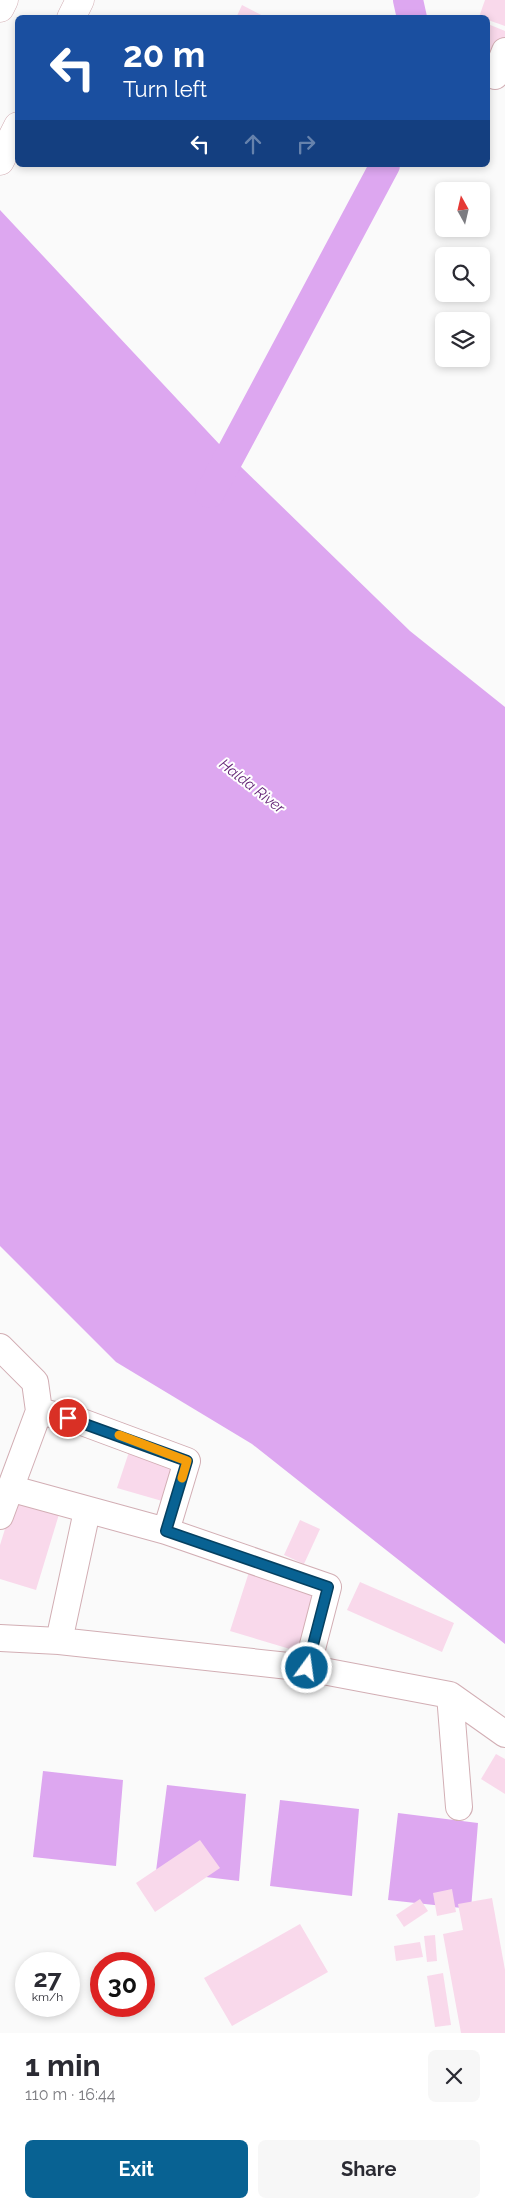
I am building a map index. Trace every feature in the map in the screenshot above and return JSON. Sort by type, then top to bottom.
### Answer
[{"type":"main road","points":[[0,8],[4,0]]},
{"type":"main road","points":[[72,15],[80,0]]},
{"type":"main road","points":[[0,161],[15,132]]},
{"type":"street","points":[[495,76],[505,51]]},
{"type":"street","points":[[0,1347],[35,1382],[39,1411],[0,1516]]},
{"type":"street","points":[[39,1411],[82,1422],[187,1461],[166,1531]]},
{"type":"street","points":[[9,1488],[166,1531],[328,1587],[307,1668]]},
{"type":"street","points":[[59,1641],[87,1510]]},
{"type":"street","points":[[0,1638],[59,1641],[307,1668],[450,1695],[505,1734]]},
{"type":"street","points":[[450,1695],[459,1807]]},
{"type":"water","name":"Halda River","points":[[0,210],[236,462],[410,631],[505,707],[505,1644],[252,1444],[116,1362],[0,1246]]},
{"type":"water","points":[[43,1771],[123,1780],[116,1866],[33,1857]]},
{"type":"water","points":[[167,1785],[246,1794],[239,1881],[156,1871]]},
{"type":"water","points":[[280,1800],[359,1809],[352,1896],[270,1886]]},
{"type":"water","points":[[398,1813],[478,1823],[471,1909],[388,1900]]},
{"type":"building","points":[[485,0],[505,0],[505,26],[490,21],[490,15],[480,15]]},
{"type":"building","points":[[242,5],[261,15],[237,15]]},
{"type":"building","points":[[490,25],[505,31],[505,46],[490,69]]},
{"type":"building","points":[[130,1449],[181,1465],[169,1503],[117,1488]]},
{"type":"building","points":[[15,1497],[60,1511],[36,1590],[0,1579],[0,1545]]},
{"type":"building","points":[[300,1520],[320,1529],[304,1564],[284,1555]]},
{"type":"building","points":[[249,1572],[318,1594],[300,1652],[230,1631]]},
{"type":"building","points":[[360,1582],[454,1623],[442,1652],[347,1610]]},
{"type":"building","points":[[496,1754],[505,1759],[505,1794],[481,1779]]},
{"type":"building","points":[[200,1840],[220,1868],[155,1912],[136,1883]]},
{"type":"building","points":[[452,1889],[456,1912],[437,1916],[433,1893]]},
{"type":"building","points":[[492,1898],[505,1970],[505,2033],[461,2033],[443,1934],[463,1930],[458,1904]]},
{"type":"building","points":[[420,1899],[428,1911],[404,1927],[396,1915]]},
{"type":"building","points":[[300,1924],[328,1972],[232,2026],[204,1978]]},
{"type":"building","points":[[435,1935],[437,1961],[427,1962],[424,1936]]},
{"type":"building","points":[[420,1942],[423,1957],[396,1961],[394,1946]]},
{"type":"building","points":[[443,1973],[451,2025],[435,2027],[427,1976]]},
{"type":"waterway","points":[[408,0],[411,15]]},
{"type":"waterway","points":[[210,493],[384,167]]},
{"type":"slow traffic","points":[[119,1435],[187,1461],[182,1478]]},
{"type":"route","points":[[68,1418],[187,1461],[166,1531],[328,1587],[307,1668]]}]
